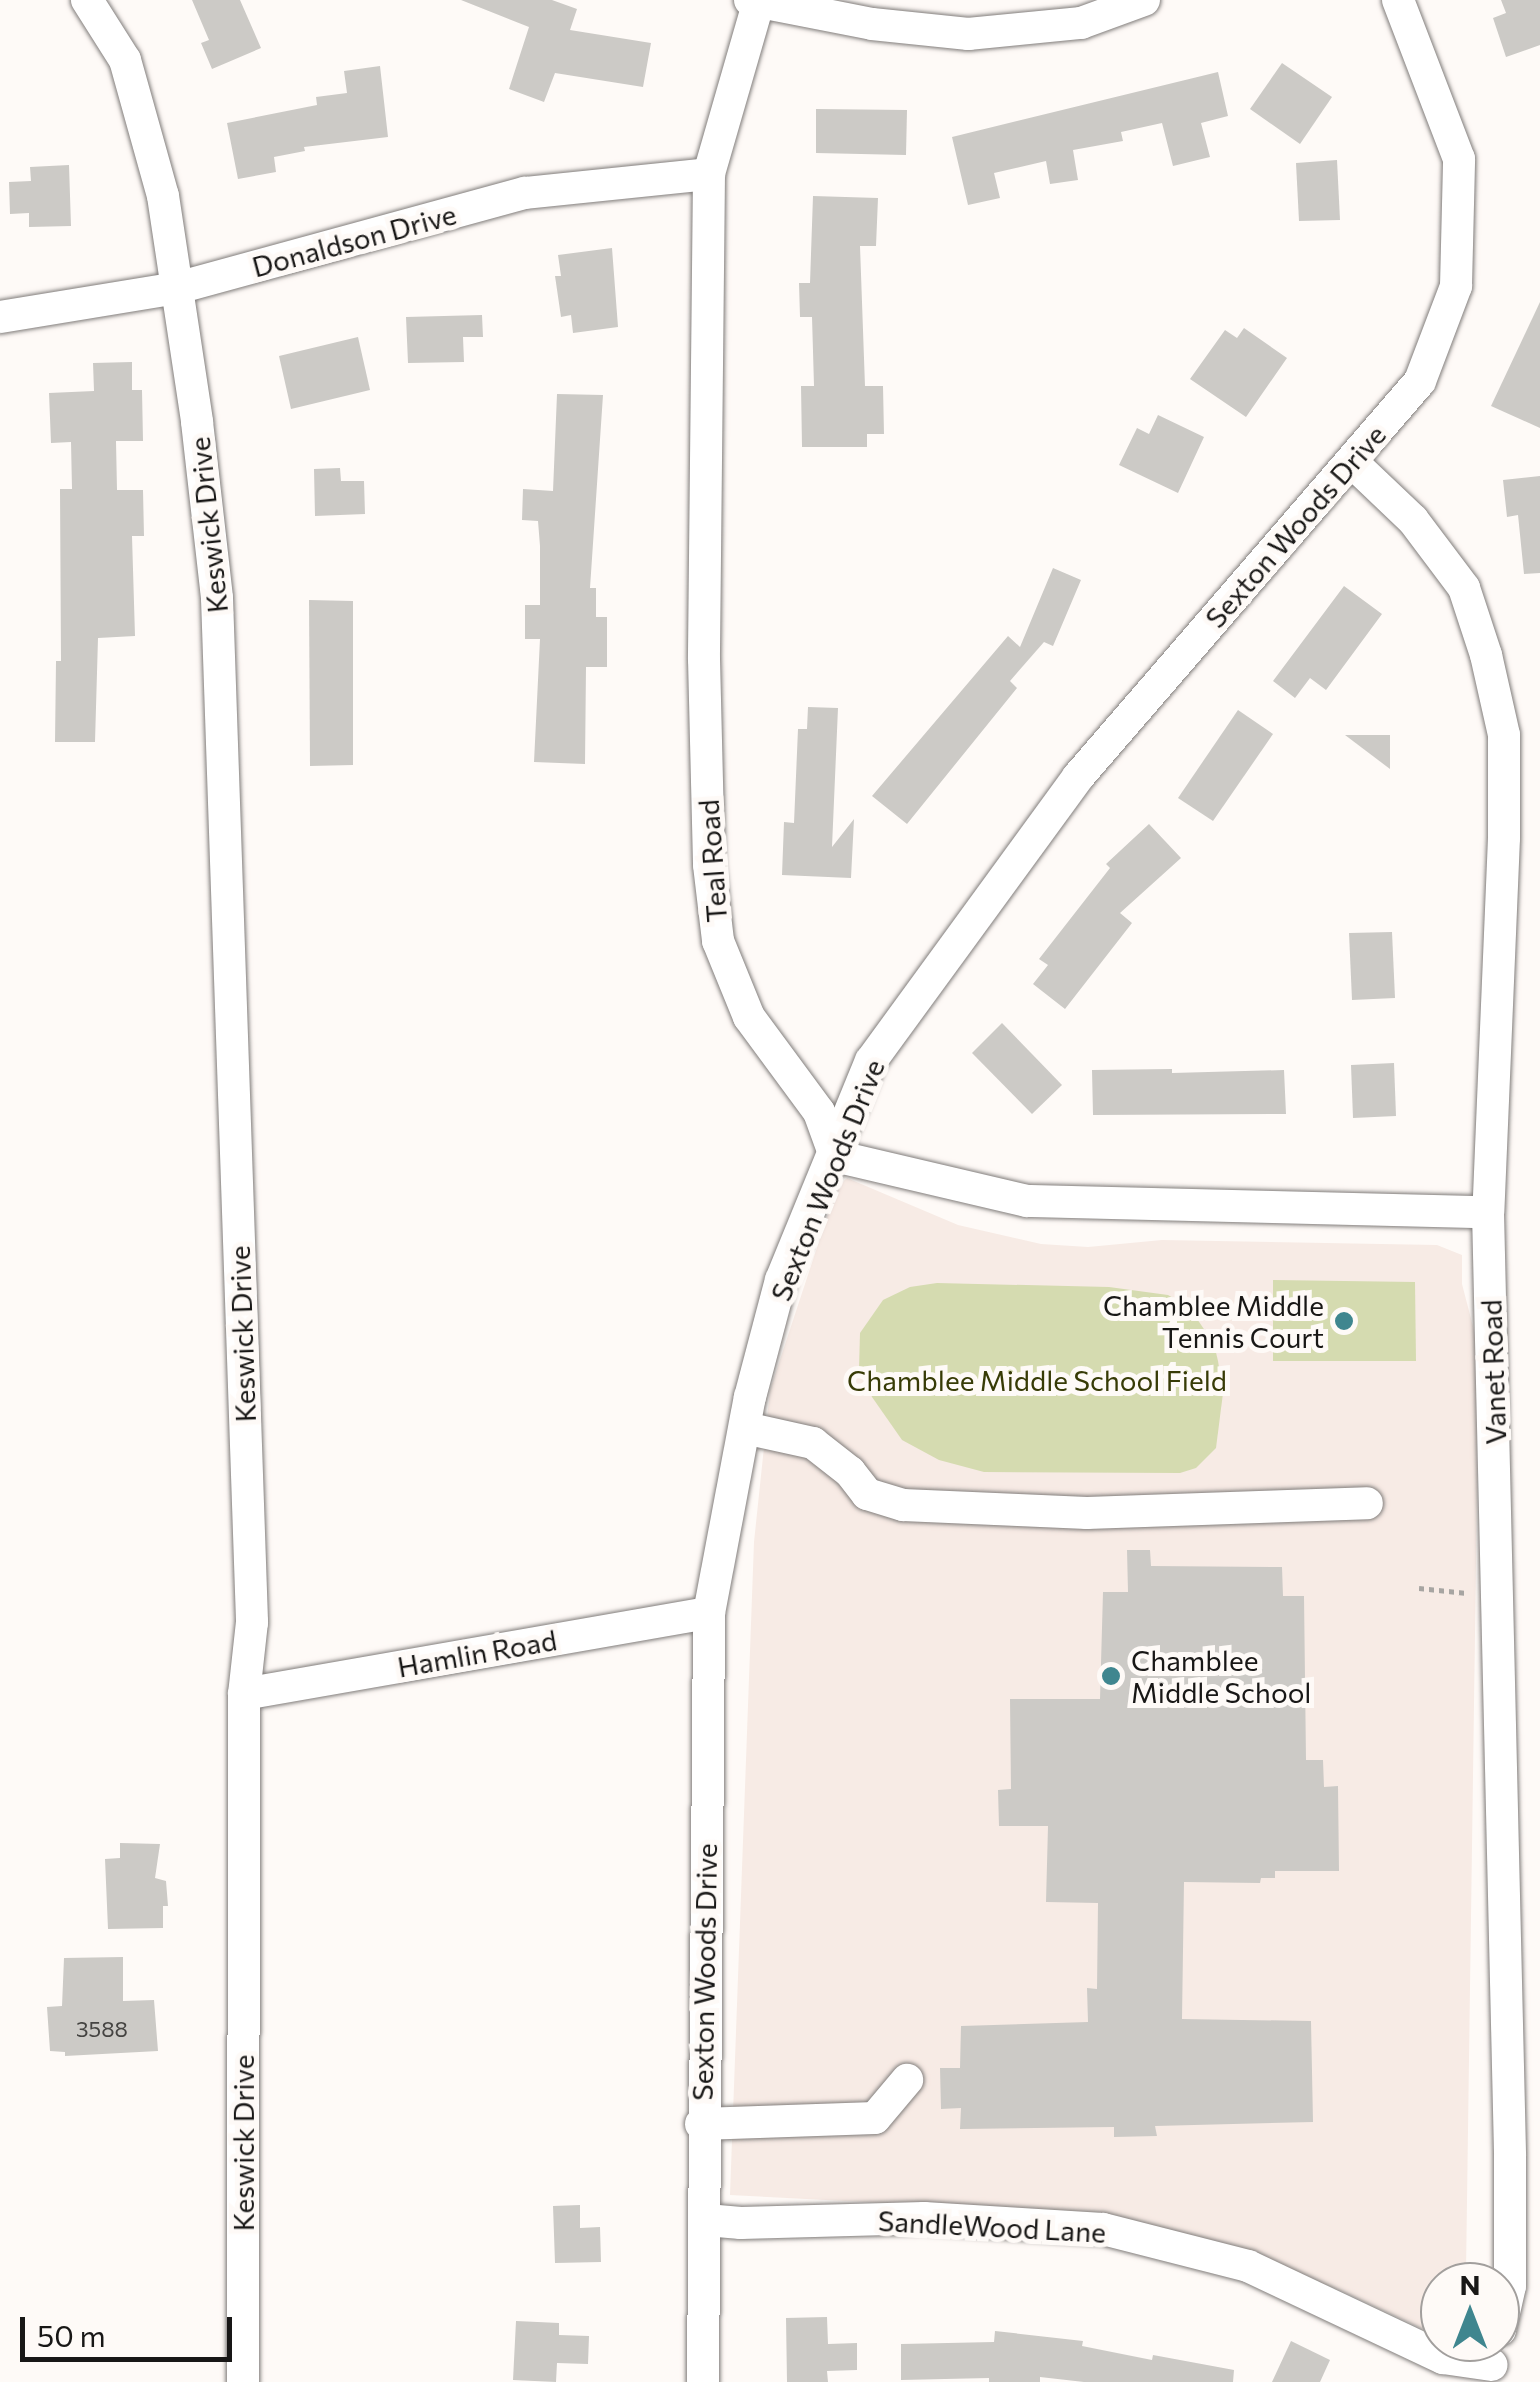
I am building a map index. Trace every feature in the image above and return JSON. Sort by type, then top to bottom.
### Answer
[{"type":"street","name":"Keswick Drive","points":[[87,0],[125,60],[163,196],[217,598],[252,1622],[244,1694],[243,2382]]},
{"type":"street","points":[[754,2],[872,24],[968,34],[1081,24],[1144,0]]},
{"type":"street","name":"Sexton Woods Drive","points":[[702,2382],[706,2220],[701,2124],[709,1613],[744,1428],[782,1280],[871,1061],[1078,777],[1420,381],[1456,286],[1459,159],[1398,0]]},
{"type":"street","name":"Teal Road","points":[[754,2],[709,174],[704,660],[709,865],[718,942],[749,1017],[819,1112],[835,1156]]},
{"type":"street","name":"Donaldson Drive","points":[[0,317],[177,288],[525,193],[709,174]]},
{"type":"street","name":"Vanet Road","points":[[1352,462],[1413,520],[1464,588],[1486,655],[1504,735],[1504,838],[1488,1212],[1510,2262]]},
{"type":"street","points":[[835,1156],[1027,1201],[1488,1212]]},
{"type":"street","points":[[744,1428],[813,1443],[850,1472],[867,1494],[903,1505],[1087,1513],[1367,1504]]},
{"type":"street","name":"Hamlin Road","points":[[244,1694],[709,1613]]},
{"type":"street","points":[[701,2124],[876,2118],[907,2080]]},
{"type":"street","name":"SandleWood Lane","points":[[706,2220],[741,2223],[924,2218],[1103,2229],[1248,2266],[1443,2358],[1492,2363]]},
{"type":"path","points":[[1419,1588],[1478,1594]]},
{"type":"shaded area","name":"Chamblee Middle School","points":[[847,1178],[958,1225],[1041,1244],[1088,1247],[1162,1240],[1437,1245],[1462,1255],[1462,1284],[1476,1338],[1477,1493],[1466,2262],[1420,2262],[1420,2328],[1337,2289],[1222,2247],[1045,2211],[730,2195],[754,1542],[770,1390],[837,1187]]},
{"type":"green space","name":"Chamblee Middle Tennis Court","points":[[1273,1280],[1415,1282],[1416,1361],[1273,1361]]},
{"type":"green space","name":"Chamblee Middle School Field","points":[[937,1283],[1109,1287],[1168,1295],[1189,1307],[1214,1344],[1218,1361],[1223,1393],[1216,1448],[1196,1468],[1180,1473],[984,1472],[939,1460],[902,1440],[872,1397],[859,1369],[860,1333],[883,1300],[910,1287]]},
{"type":"building","points":[[192,0],[240,0],[261,48],[212,69],[201,43],[209,40]]},
{"type":"building","points":[[461,0],[552,0],[577,9],[570,30],[651,43],[643,87],[555,73],[544,102],[509,89],[529,27]]},
{"type":"building","points":[[1501,0],[1540,0],[1540,45],[1506,57],[1493,18],[1506,13]]},
{"type":"building","points":[[1282,63],[1332,97],[1300,144],[1250,109]]},
{"type":"building","points":[[380,66],[388,137],[304,147],[305,151],[274,157],[276,172],[238,179],[227,123],[317,105],[316,97],[347,93],[344,71]]},
{"type":"building","points":[[1218,72],[1228,116],[1201,123],[1210,157],[1173,166],[1162,123],[1121,132],[1123,141],[1073,150],[1078,180],[1050,184],[1046,161],[994,173],[1000,198],[968,205],[952,137]]},
{"type":"building","points":[[816,109],[907,110],[906,155],[816,153]]},
{"type":"building","points":[[1337,160],[1340,220],[1299,221],[1296,163]]},
{"type":"building","points":[[69,165],[71,226],[29,227],[29,213],[10,214],[9,182],[31,181],[30,167]]},
{"type":"building","points":[[813,196],[878,198],[876,246],[860,246],[865,386],[883,386],[884,434],[867,434],[867,447],[802,447],[801,386],[814,386],[812,317],[800,317],[799,283],[810,283]]},
{"type":"building","points":[[612,248],[618,327],[573,333],[571,315],[561,317],[555,276],[561,276],[558,255]]},
{"type":"building","points":[[1540,302],[1540,428],[1491,406]]},
{"type":"building","points":[[482,315],[483,337],[463,337],[464,362],[408,363],[406,317]]},
{"type":"building","points":[[1244,328],[1287,358],[1246,417],[1190,379],[1225,330],[1237,338]]},
{"type":"building","points":[[358,337],[370,390],[291,409],[279,356]]},
{"type":"building","points":[[132,362],[132,390],[142,390],[143,441],[116,441],[117,490],[143,490],[144,536],[132,536],[135,636],[98,638],[95,742],[55,742],[56,661],[61,661],[60,489],[72,489],[71,442],[51,443],[49,393],[94,391],[93,363]]},
{"type":"building","points":[[557,394],[603,395],[590,588],[596,588],[596,617],[607,617],[607,667],[586,667],[585,764],[534,762],[540,639],[525,639],[525,605],[540,605],[540,546],[538,521],[522,520],[523,489],[553,491]]},
{"type":"building","points":[[1158,415],[1204,437],[1178,493],[1119,465],[1137,428],[1149,434]]},
{"type":"building","points":[[340,468],[341,481],[364,481],[365,514],[315,516],[314,469]]},
{"type":"building","points":[[1540,476],[1540,573],[1524,574],[1518,515],[1507,517],[1503,480]]},
{"type":"building","points":[[1053,568],[1081,580],[1053,646],[1044,642],[1010,681],[1017,688],[907,824],[872,796],[1008,636],[1020,647]]},
{"type":"building","points":[[1344,586],[1382,614],[1326,690],[1310,678],[1295,698],[1273,681]]},
{"type":"building","points":[[309,600],[353,601],[353,765],[310,766]]},
{"type":"building","points":[[808,707],[838,708],[832,847],[854,819],[851,878],[782,875],[784,822],[794,823],[798,729],[807,729]]},
{"type":"building","points":[[1238,710],[1273,734],[1213,821],[1178,798]]},
{"type":"building","points":[[1345,735],[1390,735],[1390,769]]},
{"type":"building","points":[[1149,824],[1181,858],[1120,913],[1132,923],[1065,1009],[1033,984],[1048,965],[1039,959],[1110,868],[1106,864]]},
{"type":"building","points":[[1392,932],[1395,998],[1352,1000],[1349,933]]},
{"type":"building","points":[[1002,1023],[1062,1085],[1032,1114],[972,1053]]},
{"type":"building","points":[[1394,1063],[1396,1116],[1353,1118],[1351,1065]]},
{"type":"building","points":[[1172,1069],[1172,1073],[1284,1070],[1286,1114],[1093,1115],[1092,1070]]},
{"type":"building","name":"Chamblee Middle School","points":[[1127,1550],[1150,1550],[1151,1566],[1282,1567],[1283,1596],[1304,1596],[1306,1760],[1323,1760],[1324,1787],[1338,1786],[1339,1871],[1275,1871],[1275,1878],[1261,1878],[1260,1883],[1184,1882],[1182,2019],[1311,2021],[1313,2122],[1155,2126],[1157,2136],[1114,2137],[1114,2127],[960,2129],[961,2108],[941,2109],[940,2068],[960,2068],[961,2026],[1088,2022],[1087,1988],[1097,1989],[1098,1903],[1046,1902],[1048,1826],[999,1826],[998,1790],[1011,1789],[1010,1699],[1100,1699],[1103,1592],[1128,1592]]},
{"type":"building","points":[[120,1843],[160,1844],[155,1878],[166,1881],[168,1906],[163,1906],[163,1928],[108,1929],[105,1859],[120,1858]]},
{"type":"building","points":[[123,1957],[123,2001],[154,2000],[158,2051],[65,2056],[65,2052],[50,2051],[47,2007],[62,2006],[64,1958]]},
{"type":"building","points":[[580,2205],[580,2228],[600,2227],[601,2262],[555,2263],[553,2206]]},
{"type":"building","points":[[827,2317],[828,2344],[857,2343],[857,2370],[827,2371],[828,2382],[787,2382],[786,2318]]},
{"type":"building","points":[[516,2321],[559,2323],[559,2335],[589,2336],[588,2364],[557,2363],[556,2382],[513,2380]]},
{"type":"building","points":[[995,2331],[1083,2341],[1082,2346],[1152,2360],[1153,2355],[1234,2370],[1233,2382],[1084,2382],[1040,2377],[1040,2382],[989,2382],[989,2378],[901,2380],[901,2344],[994,2342]]},
{"type":"building","points":[[1291,2341],[1330,2360],[1320,2382],[1272,2382]]},
{"type":"place","name":"Chamblee Middle Tennis Court","points":[[1344,1321]]},
{"type":"place","name":"Chamblee Middle School","points":[[1111,1676]]}]
